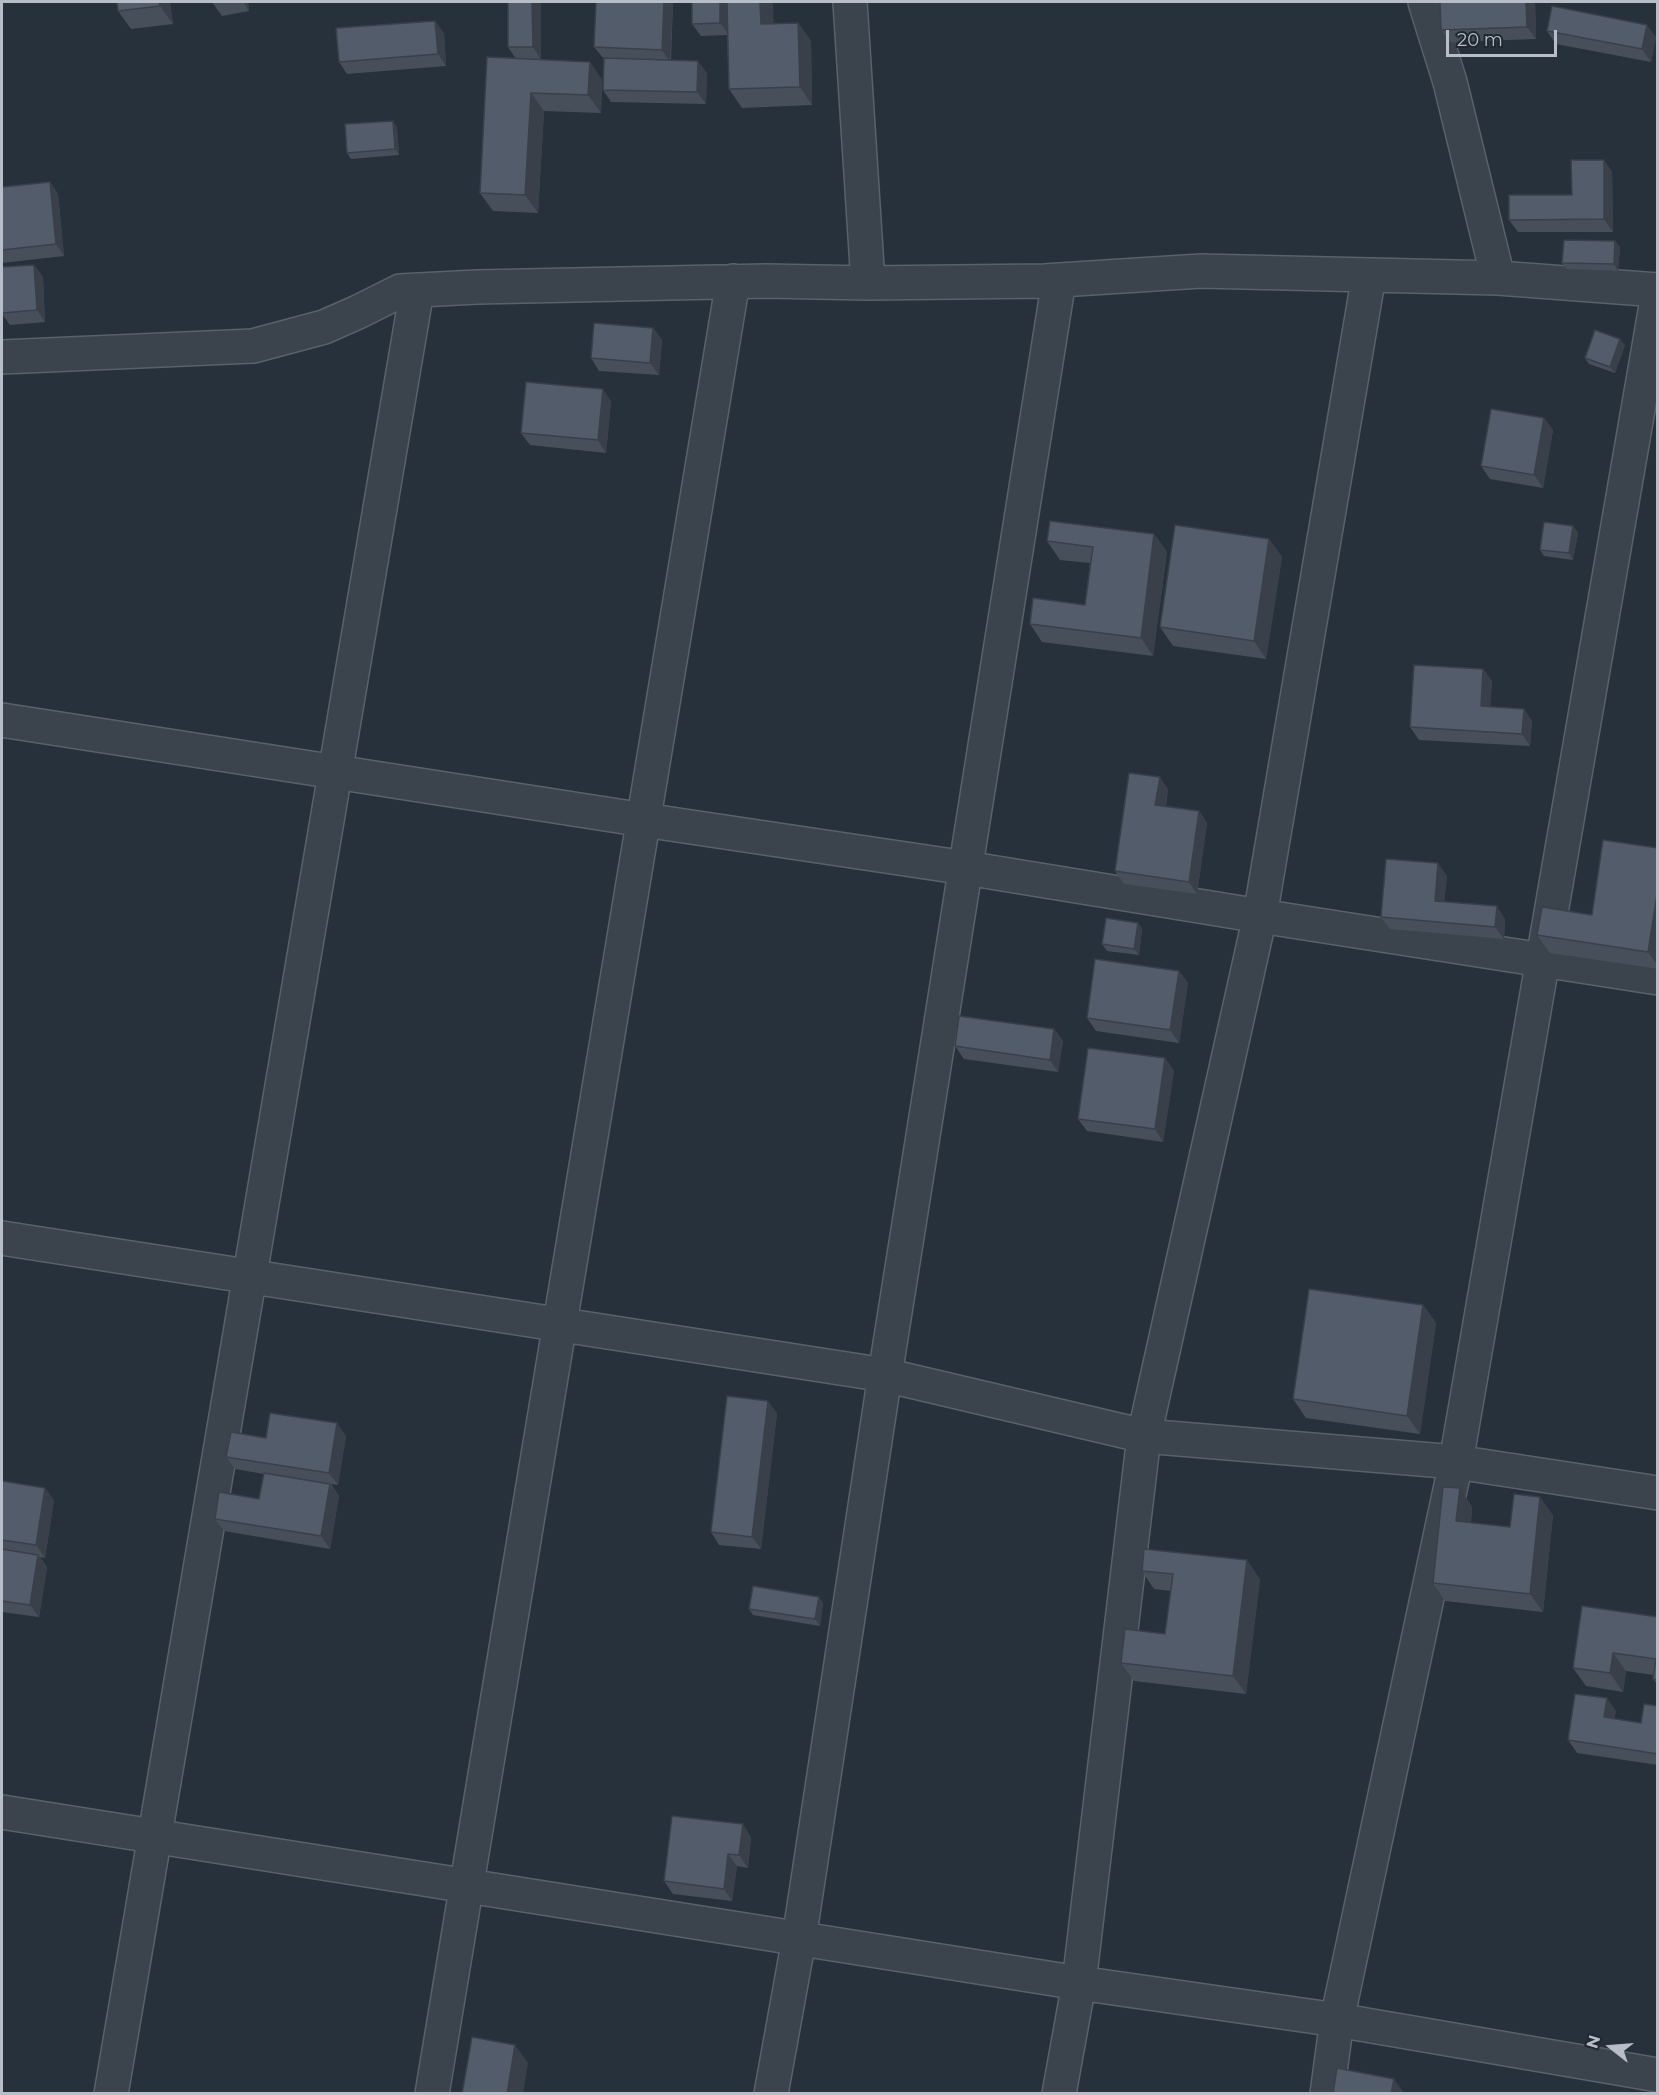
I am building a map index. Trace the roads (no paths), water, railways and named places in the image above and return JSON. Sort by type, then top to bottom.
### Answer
[{"type":"street","points":[[850,2],[868,283]]},
{"type":"street","points":[[1425,2],[1450,82],[1498,278]]},
{"type":"street","points":[[2,357],[253,346],[324,327],[400,291],[417,290],[734,282],[868,283],[1059,280],[1201,271],[1498,278],[1658,292],[1456,1462],[1337,2020],[1327,2094]]},
{"type":"street","points":[[1059,2094],[1079,1983],[1144,1436],[1260,916],[1369,275]]},
{"type":"street","points":[[771,2094],[799,1939],[885,1375],[1059,280]]},
{"type":"street","points":[[432,2094],[734,282]]},
{"type":"street","points":[[111,2094],[417,290]]},
{"type":"street","points":[[2,720],[966,868],[1658,978]]},
{"type":"street","points":[[2,1238],[885,1375],[1144,1436],[1456,1462],[1658,1493]]},
{"type":"street","points":[[2,1812],[1079,1983],[1337,2020],[1658,2075]]}]
